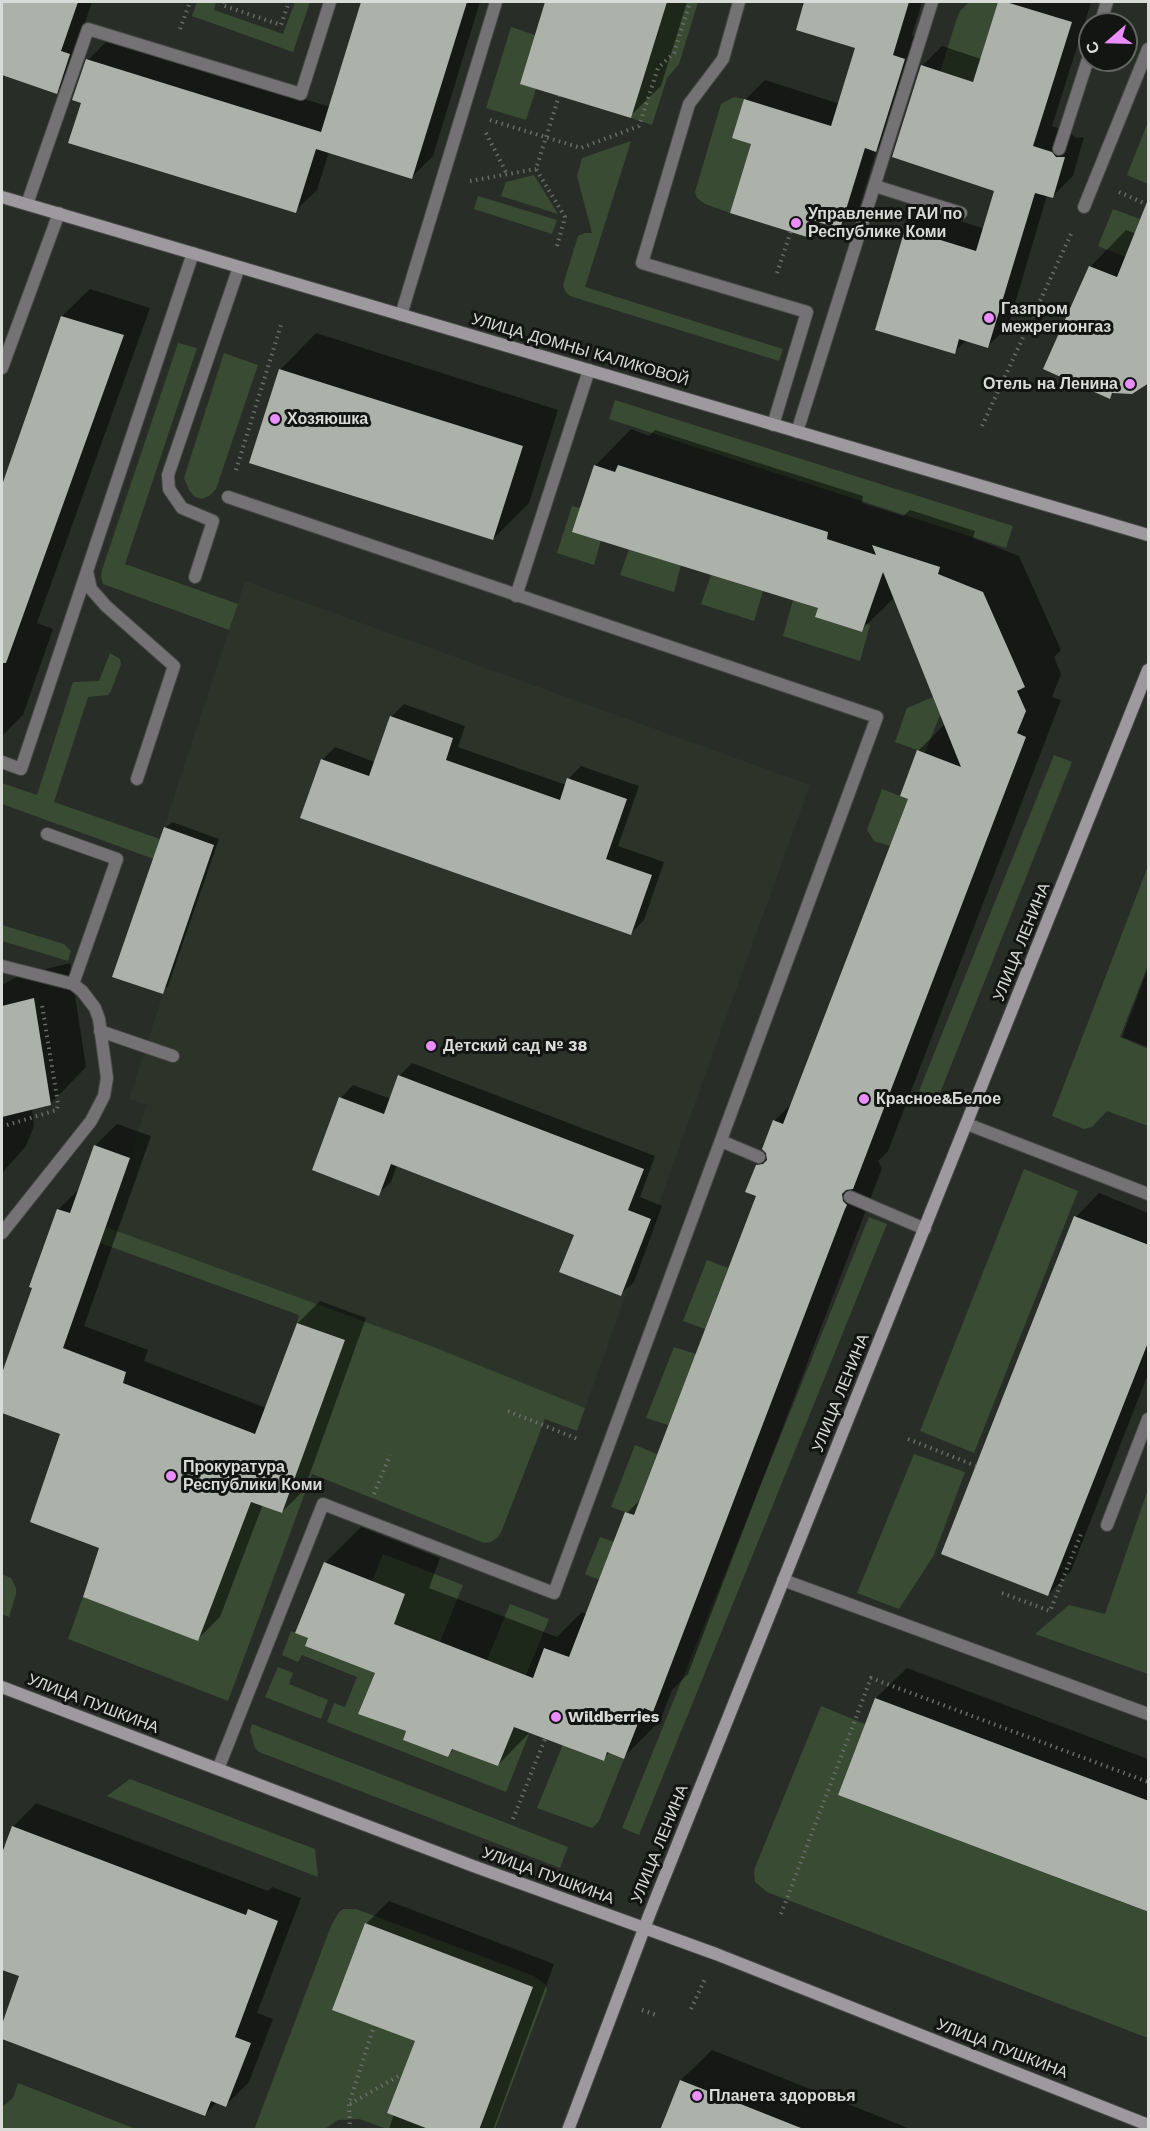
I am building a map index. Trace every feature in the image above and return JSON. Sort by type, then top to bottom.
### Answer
[{"type":"street","name":"УЛИЦА ДОМНЫ КАЛИКОВОЙ","points":[[2,197],[1149,535]]},
{"type":"street","name":"УЛИЦА ЛЕНИНА","points":[[568,2130],[644,1928],[1149,670]]},
{"type":"street","name":"УЛИЦА ПУШКИНА","points":[[2,1687],[473,1866],[644,1928],[1149,2124]]},
{"type":"lane","points":[[27,204],[88,29],[301,94],[330,2]]},
{"type":"lane","points":[[401,315],[496,2]]},
{"type":"lane","points":[[739,2],[723,59],[689,104],[642,263],[807,312],[773,425]]},
{"type":"lane","points":[[797,432],[932,2]]},
{"type":"lane","points":[[1084,207],[1149,50]]},
{"type":"lane","points":[[1059,149],[1084,72]]},
{"type":"lane","points":[[875,186],[961,213]]},
{"type":"lane","points":[[2,368],[59,213]]},
{"type":"lane","points":[[2,762],[21,769],[194,254]]},
{"type":"lane","points":[[195,577],[213,521],[182,508],[169,489],[168,475],[238,267]]},
{"type":"lane","points":[[516,596],[589,370]]},
{"type":"lane","points":[[218,1769],[323,1504],[554,1593],[877,717],[228,497]]},
{"type":"lane","points":[[87,570],[91,589],[105,606],[174,666],[137,779]]},
{"type":"lane","points":[[47,834],[117,859],[73,984]]},
{"type":"lane","points":[[2,966],[73,984],[82,991],[95,1008],[107,1078],[100,1106],[91,1121],[2,1233]]},
{"type":"lane","points":[[100,1031],[173,1056]]},
{"type":"lane","points":[[967,1124],[1149,1194]]},
{"type":"lane","points":[[721,1141],[759,1157]]},
{"type":"lane","points":[[850,1197],[925,1229]]},
{"type":"lane","points":[[1107,1525],[1149,1419]]},
{"type":"lane","points":[[783,1580],[1149,1714]]},
{"type":"path","points":[[223,2],[222,5],[281,25],[289,2]]},
{"type":"path","points":[[489,119],[581,148],[639,126],[658,68],[674,53],[690,2]]},
{"type":"path","points":[[556,246],[566,217],[536,168],[559,96]]},
{"type":"path","points":[[483,126],[507,174]]},
{"type":"path","points":[[467,182],[536,168]]},
{"type":"path","points":[[1117,192],[1146,204]]},
{"type":"path","points":[[982,426],[1084,207]]},
{"type":"path","points":[[784,252],[791,231]]},
{"type":"path","points":[[228,497],[281,325]]},
{"type":"path","points":[[8,1125],[57,1110],[58,1104],[41,995]]},
{"type":"path","points":[[508,1411],[606,1450]]},
{"type":"path","points":[[908,1440],[976,1466]]},
{"type":"path","points":[[374,1496],[390,1455]]},
{"type":"path","points":[[1002,1593],[1050,1611],[1081,1534],[1107,1525]]},
{"type":"path","points":[[781,1914],[871,1678],[1149,1782]]},
{"type":"path","points":[[513,1819],[545,1739]]},
{"type":"path","points":[[692,2009],[706,1978]]},
{"type":"path","points":[[639,2009],[659,2016]]},
{"type":"path","points":[[350,2130],[349,2104],[374,2026]]},
{"type":"path","points":[[349,2104],[402,2074]]},
{"type":"shaded area","name":"Детский сад № 38","points":[[245,581],[810,785],[585,1408],[106,1227],[147,1105],[129,1099],[214,845],[164,827]]},
{"type":"green space","points":[[197,2],[216,2],[214,10],[283,34],[295,2],[310,2],[293,52],[192,16]]},
{"type":"green space","points":[[667,2],[698,2],[679,64],[667,78],[652,125],[631,118]]},
{"type":"green space","points":[[969,2],[998,2],[973,82],[940,72],[957,18]]},
{"type":"green space","points":[[511,27],[535,35],[536,89],[526,120],[486,108]]},
{"type":"green space","points":[[734,97],[744,99],[751,144],[730,213],[705,204],[697,198],[695,192],[721,104]]},
{"type":"green space","points":[[1148,122],[1148,184],[1127,175]]},
{"type":"green space","points":[[631,141],[585,287],[783,349],[779,361],[570,296],[565,291],[563,285],[578,236],[592,233],[577,176],[582,158]]},
{"type":"green space","points":[[534,175],[558,214],[501,196],[506,182]]},
{"type":"green space","points":[[478,196],[557,220],[552,234],[474,209]]},
{"type":"green space","points":[[1113,209],[1140,219],[1125,257],[1098,246]]},
{"type":"green space","points":[[178,343],[197,348],[125,564],[238,604],[229,630],[103,584],[101,577]]},
{"type":"green space","points":[[224,353],[258,365],[216,489],[202,499],[195,497],[189,490],[184,478]]},
{"type":"green space","points":[[615,400],[1013,526],[1006,548],[609,419]]},
{"type":"green space","points":[[572,506],[580,508],[601,540],[594,565],[557,553]]},
{"type":"green space","points":[[629,549],[681,565],[674,592],[620,575]]},
{"type":"green space","points":[[711,575],[763,591],[754,621],[701,604]]},
{"type":"green space","points":[[793,600],[818,607],[816,617],[861,632],[865,623],[870,625],[860,661],[783,636]]},
{"type":"green space","points":[[110,653],[120,659],[121,664],[111,691],[108,695],[88,697],[54,802],[160,839],[154,859],[2,804],[2,783],[37,795],[73,682],[99,681]]},
{"type":"green space","points":[[933,697],[940,715],[925,753],[895,742],[907,708]]},
{"type":"green space","points":[[1054,755],[1072,762],[938,1098],[919,1091]]},
{"type":"green space","points":[[882,789],[908,799],[890,846],[874,841],[867,830]]},
{"type":"green space","points":[[1148,866],[1148,965],[1120,1037],[1148,1049],[1148,1126],[1107,1111],[1092,1127],[1084,1129],[1052,1116]]},
{"type":"green space","points":[[2,925],[64,944],[71,951],[68,961],[2,941]]},
{"type":"green space","points":[[1024,1169],[1078,1191],[974,1453],[920,1431]]},
{"type":"green space","points":[[869,1217],[887,1224],[639,1835],[622,1828]]},
{"type":"green space","points":[[106,1227],[431,1346],[585,1408],[577,1431],[545,1419],[502,1530],[491,1542],[484,1543],[312,1474],[228,1701],[68,1639],[83,1597],[198,1640],[251,1502],[282,1513],[345,1340],[297,1323],[299,1315],[100,1243]]},
{"type":"green space","points":[[707,1260],[728,1268],[705,1329],[683,1321]]},
{"type":"green space","points":[[674,1347],[696,1354],[668,1425],[646,1418]]},
{"type":"green space","points":[[635,1445],[657,1454],[634,1515],[611,1507]]},
{"type":"green space","points":[[914,1454],[965,1472],[934,1555],[899,1609],[857,1593]]},
{"type":"green space","points":[[1148,1489],[1148,1674],[1035,1634],[1069,1605],[1105,1614]]},
{"type":"green space","points":[[600,1537],[622,1545],[607,1583],[585,1574]]},
{"type":"green space","points":[[383,1554],[463,1585],[440,1642],[394,1624],[372,1581]]},
{"type":"green space","points":[[2,1574],[11,1578],[16,1588],[9,1617],[2,1614]]},
{"type":"green space","points":[[510,1604],[549,1619],[526,1675],[487,1660]]},
{"type":"green space","points":[[291,1631],[308,1638],[305,1646],[378,1665],[358,1714],[406,1731],[403,1740],[448,1757],[452,1749],[498,1766],[518,1718],[533,1724],[506,1792],[327,1722],[334,1703],[345,1707],[357,1677],[302,1655],[298,1662],[282,1655]]},
{"type":"green space","points":[[278,1667],[293,1673],[289,1684],[328,1700],[321,1719],[265,1697]]},
{"type":"green space","points":[[821,1706],[865,1724],[838,1795],[1148,1912],[1148,2038],[767,1892],[755,1882],[754,1870]]},
{"type":"green space","points":[[252,1724],[568,1847],[560,1868],[259,1752],[255,1748],[250,1731]]},
{"type":"green space","points":[[566,1737],[572,1749],[603,1761],[607,1752],[624,1759],[599,1821],[592,1828],[537,1808]]},
{"type":"green space","points":[[130,1779],[315,1849],[318,1877],[107,1796]]},
{"type":"green space","points":[[343,1909],[356,1909],[534,1976],[545,1984],[547,1990],[495,2129],[479,2129],[533,1987],[365,1923],[415,2041],[387,2113],[431,2129],[387,2129],[359,2119],[338,2120],[325,2129],[254,2130],[331,1926]]},
{"type":"green space","points":[[18,2083],[136,2129],[2,2129],[2,2107],[13,2098]]},
{"type":"building","points":[[2,2],[78,2],[61,51],[70,54],[57,94],[2,75]]},
{"type":"building","points":[[361,2],[467,2],[412,179],[316,149],[296,213],[68,143],[81,103],[72,100],[86,59],[321,132]]},
{"type":"building","points":[[545,2],[667,2],[631,118],[520,84]]},
{"type":"building","points":[[804,2],[909,2],[893,55],[905,59],[876,152],[865,148],[840,229],[812,220],[807,237],[730,213],[751,144],[732,138],[744,99],[831,126],[855,48],[796,30]]},
{"type":"building","points":[[998,2],[1006,2],[1072,22],[1033,146],[1052,152],[1056,157],[1065,157],[1053,198],[1035,193],[988,348],[959,339],[955,354],[875,330],[905,229],[976,251],[994,191],[892,157],[921,65],[973,82]]},
{"type":"building","points":[[1147,202],[1149,202],[1149,383],[1132,394],[1112,393],[1110,399],[1043,369],[1089,266],[1117,277]]},
{"type":"building","points":[[61,316],[124,335],[6,663],[2,663],[2,485]]},
{"type":"building","points":[[279,369],[523,446],[493,540],[249,463]]},
{"type":"building","points":[[594,465],[615,472],[618,465],[828,532],[827,539],[876,555],[872,545],[940,567],[938,574],[983,592],[1025,687],[1017,691],[1026,711],[1017,733],[1026,737],[853,1189],[846,1190],[842,1194],[843,1201],[847,1205],[653,1712],[644,1708],[624,1759],[607,1752],[604,1761],[514,1727],[498,1766],[452,1749],[448,1757],[403,1740],[406,1731],[358,1714],[375,1673],[305,1646],[308,1638],[295,1633],[324,1562],[405,1594],[394,1624],[533,1678],[544,1648],[569,1657],[625,1512],[634,1515],[756,1196],[745,1192],[756,1165],[763,1164],[767,1160],[766,1153],[762,1149],[773,1120],[783,1124],[908,799],[900,796],[917,750],[961,767],[883,572],[862,632],[815,617],[818,608],[572,532]]},
{"type":"building","points":[[390,716],[453,738],[446,760],[560,800],[567,778],[627,799],[606,859],[652,875],[631,935],[300,818],[321,759],[369,776]]},
{"type":"building","points":[[164,827],[214,845],[163,994],[112,977]]},
{"type":"building","points":[[34,998],[51,1105],[2,1117],[2,1006]]},
{"type":"building","points":[[398,1075],[644,1169],[628,1210],[651,1219],[621,1296],[559,1272],[574,1235],[391,1164],[379,1196],[312,1170],[339,1097],[384,1114]]},
{"type":"building","name":"Прокуратура Республики Коми","points":[[94,1145],[130,1158],[63,1348],[126,1372],[123,1383],[255,1434],[297,1323],[345,1340],[282,1513],[251,1502],[198,1641],[83,1597],[99,1548],[30,1522],[60,1434],[2,1413],[2,1373],[32,1288],[29,1287],[57,1209],[70,1213]]},
{"type":"building","points":[[1074,1216],[1149,1245],[1149,1340],[1048,1596],[941,1554]]},
{"type":"building","points":[[875,1698],[1149,1801],[1149,1912],[838,1795]]},
{"type":"building","points":[[12,1826],[246,1915],[248,1909],[278,1921],[235,2037],[251,2043],[226,2107],[211,2101],[205,2116],[2,2039],[2,2024],[19,1976],[2,1970],[2,1853]]},
{"type":"building","points":[[365,1923],[533,1987],[479,2130],[431,2130],[387,2113],[415,2041],[332,2010]]},
{"type":"building","points":[[680,2080],[801,2128],[800,2130],[660,2130]]},
{"type":"place","name":"Управление ГАИ по Республике Коми","points":[[796,223]]},
{"type":"place","name":"Газпром межрегионгаз","points":[[989,318]]},
{"type":"place","name":"Отель на Ленина","points":[[1130,384]]},
{"type":"place","name":"Хозяюшка","points":[[275,419]]},
{"type":"place","name":"Детский сад № 38","points":[[431,1046]]},
{"type":"place","name":"Красное&Белое","points":[[864,1099]]},
{"type":"place","name":"Прокуратура Республики Коми","points":[[171,1476]]},
{"type":"place","name":"Wildberries","points":[[556,1717]]},
{"type":"place","name":"Планета здоровья","points":[[697,2096]]}]
